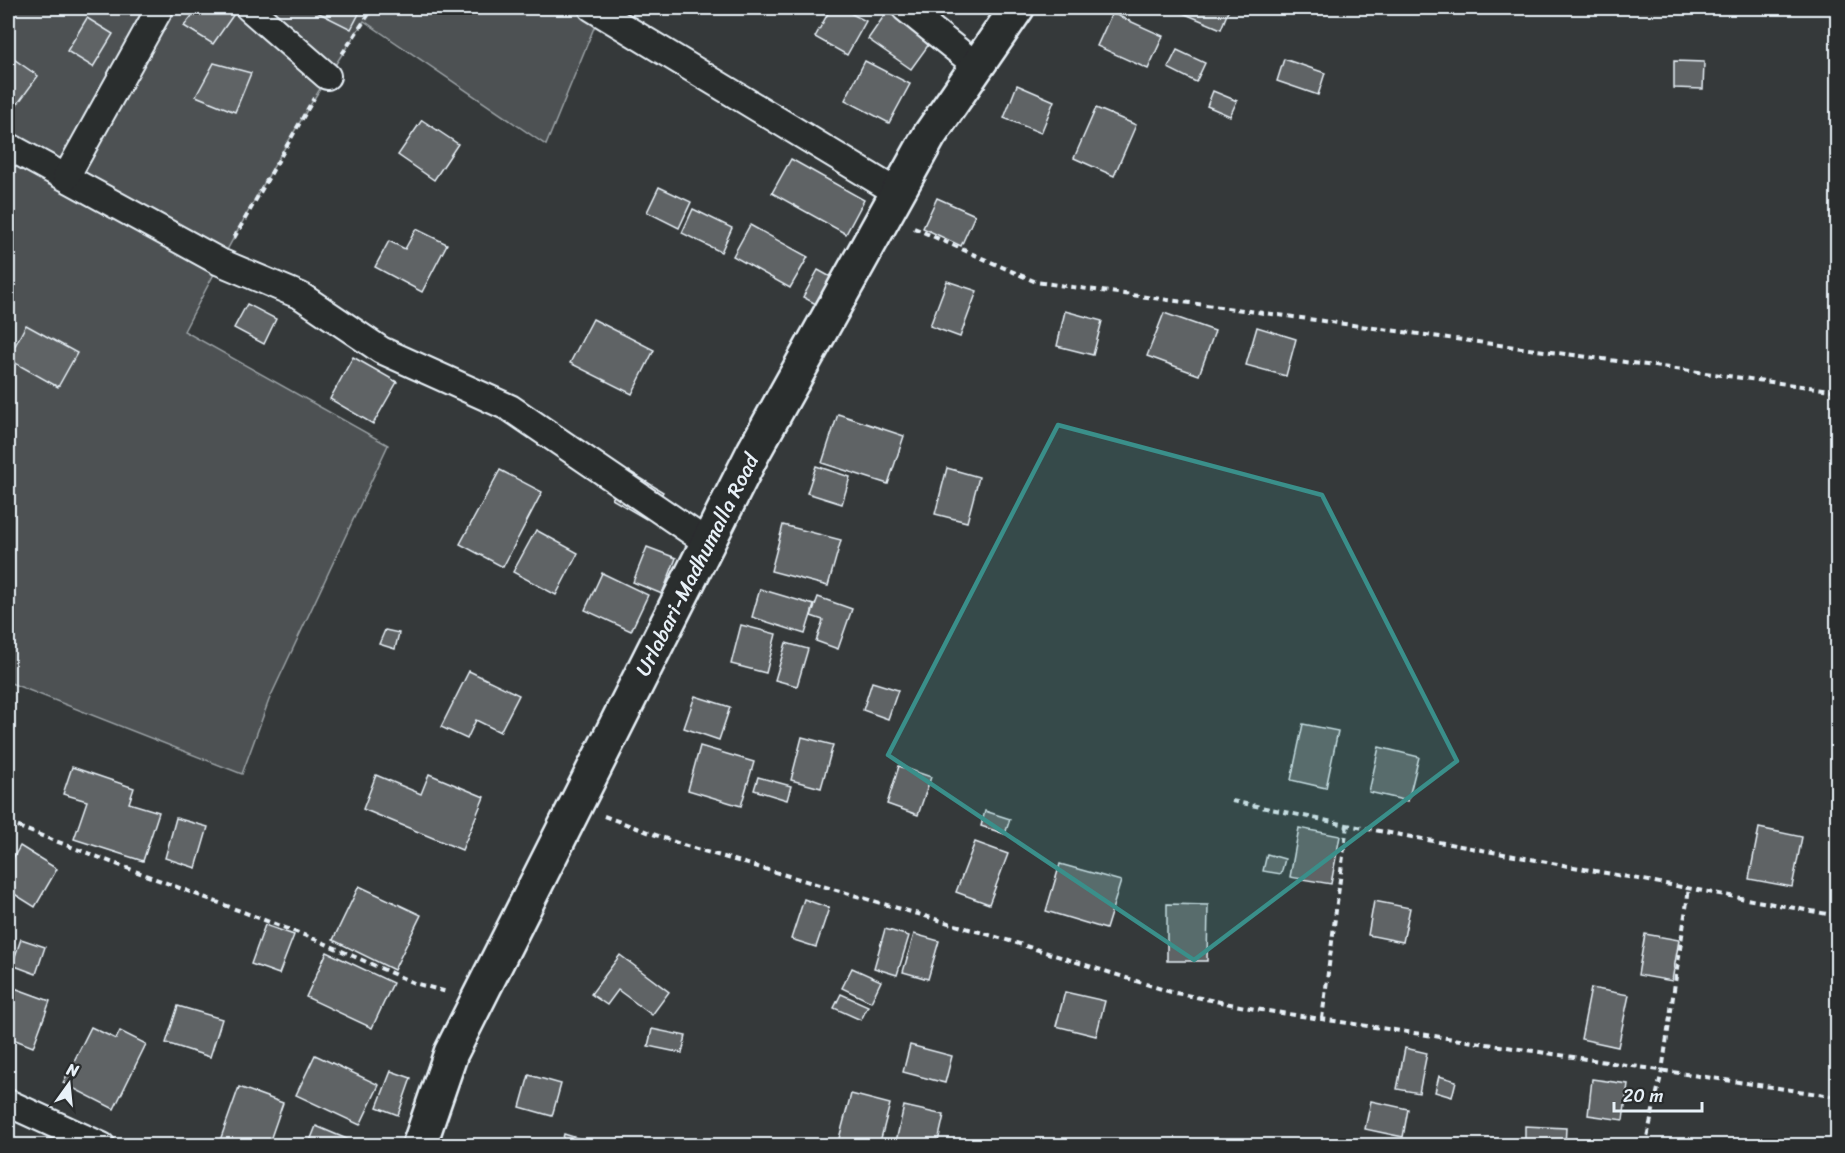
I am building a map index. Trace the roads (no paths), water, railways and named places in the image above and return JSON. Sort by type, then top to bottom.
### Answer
[{"type":"main road","name":"Urlabari-Madhumalla Road","points":[[419,1146],[451,1053],[754,451],[929,136],[1017,8]]},
{"type":"street","points":[[66,177],[160,8]]},
{"type":"street","points":[[249,8],[327,76]]},
{"type":"street","points":[[592,8],[892,204]]},
{"type":"street","points":[[905,8],[977,66]]},
{"type":"street","points":[[8,146],[220,262],[301,296],[381,350],[510,408],[708,543]]},
{"type":"street","points":[[8,1103],[102,1146]]}]
